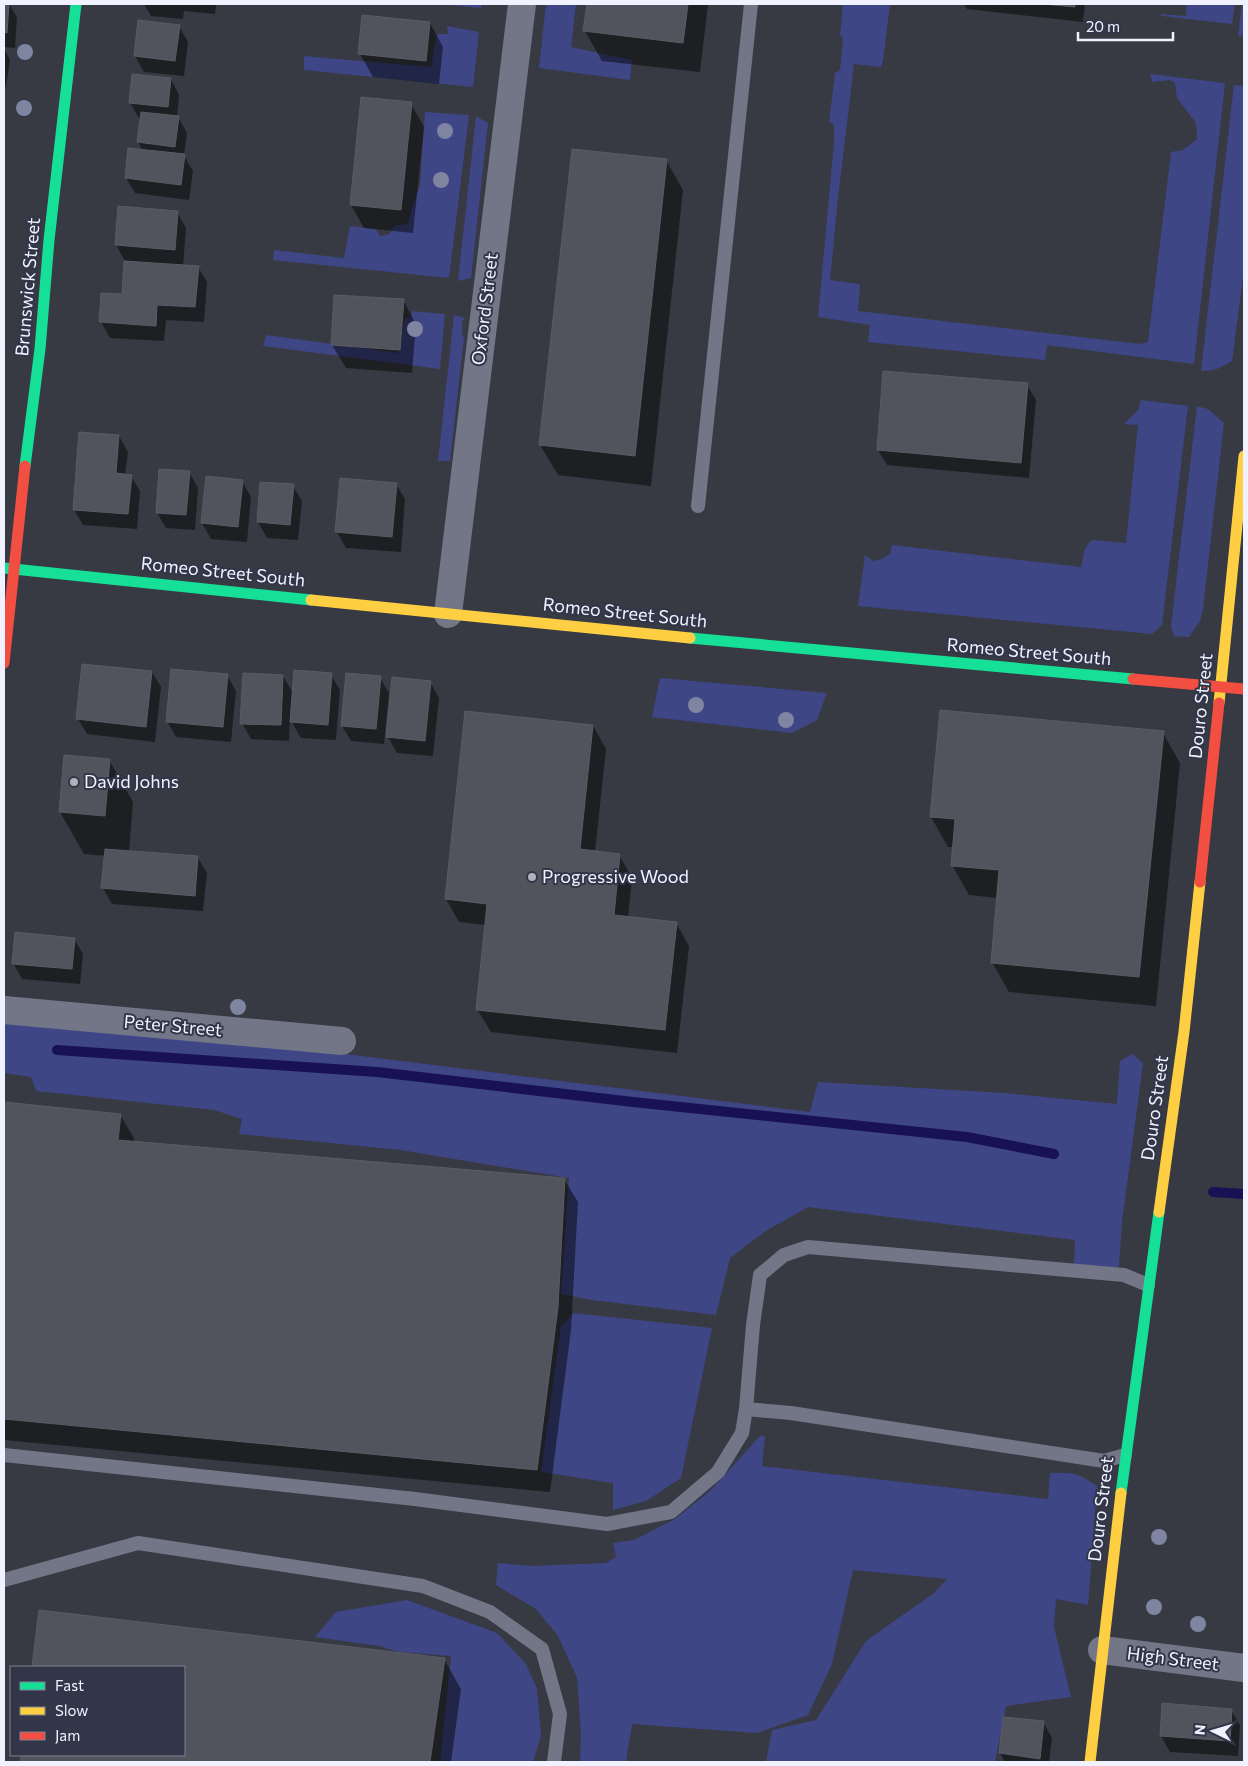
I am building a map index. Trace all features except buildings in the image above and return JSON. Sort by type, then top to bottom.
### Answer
[{"type":"street","name":"Brunswick Street","points":[[4,663],[9,568],[40,349],[49,240],[76,4]]},
{"type":"street","name":"Oxford Street","points":[[448,614],[522,4]]},
{"type":"street","name":"Douro Street","points":[[1090,1762],[1125,1455],[1184,1032],[1242,501],[1244,456]]},
{"type":"street","name":"Romeo Street South","points":[[9,568],[448,614],[1244,689]]},
{"type":"street","name":"Peter Street","points":[[4,1010],[342,1041]]},
{"type":"street","name":"High Street","points":[[1102,1650],[1244,1668]]},
{"type":"lane","points":[[698,506],[751,4]]},
{"type":"lane","points":[[4,1455],[415,1499],[607,1524],[671,1512],[718,1472],[742,1432],[760,1275],[784,1255],[808,1247],[1124,1275],[1148,1285]]},
{"type":"lane","points":[[746,1409],[791,1413],[1104,1461],[1125,1455]]},
{"type":"lane","points":[[4,1580],[138,1544],[423,1586],[490,1612],[542,1649],[560,1714],[554,1762]]},
{"type":"shaded area","points":[[438,4],[482,4],[481,8]]},
{"type":"shaded area","points":[[546,4],[576,4],[571,47],[632,60],[630,80],[539,68]]},
{"type":"shaded area","points":[[843,4],[890,4],[881,67],[854,64],[838,198],[830,280],[859,284],[858,311],[1140,344],[1148,342],[1171,152],[1183,150],[1197,139],[1196,123],[1177,98],[1175,83],[1170,80],[1152,82],[1150,74],[1225,83],[1194,364],[1047,345],[1045,360],[868,342],[870,325],[818,317],[834,143],[834,125],[829,122],[835,73],[840,70],[843,38],[840,35]]},
{"type":"shaded area","points":[[1187,4],[1235,4],[1232,24],[1162,16],[1160,14],[1186,16]]},
{"type":"shaded area","points":[[1242,4],[1244,4],[1244,35],[1238,36]]},
{"type":"shaded area","points":[[447,26],[479,32],[473,87],[304,70],[304,56],[431,67],[437,34],[448,34]]},
{"type":"shaded area","points":[[1234,85],[1244,86],[1244,269],[1232,361],[1217,369],[1201,371]]},
{"type":"shaded area","points":[[425,112],[469,115],[449,278],[273,260],[274,250],[344,258],[350,226],[376,229],[380,236],[390,234],[394,226],[408,224],[420,185]]},
{"type":"shaded area","points":[[476,116],[488,123],[471,278],[458,281]]},
{"type":"shaded area","points":[[412,311],[445,314],[440,369],[263,346],[266,335],[398,353],[405,318],[411,319]]},
{"type":"shaded area","points":[[454,315],[465,318],[462,322],[462,334],[464,337],[450,461],[438,461]]},
{"type":"shaded area","points":[[1141,400],[1188,406],[1162,625],[1152,634],[858,606],[865,555],[873,561],[882,559],[890,554],[892,545],[1081,567],[1085,549],[1092,540],[1126,543],[1138,425],[1124,424],[1138,410]]},
{"type":"shaded area","points":[[1197,406],[1208,409],[1224,423],[1203,609],[1200,621],[1189,637],[1174,636],[1171,626]]},
{"type":"shaded area","points":[[660,678],[827,693],[817,720],[792,733],[652,717]]},
{"type":"shaded area","points":[[4,1024],[80,1026],[208,1037],[810,1112],[818,1082],[1004,1093],[1117,1104],[1120,1061],[1132,1054],[1143,1063],[1122,1222],[1119,1266],[1108,1272],[1074,1264],[1075,1240],[808,1207],[764,1232],[730,1258],[716,1315],[592,1300],[561,1294],[569,1178],[401,1150],[239,1134],[242,1119],[214,1110],[36,1091],[31,1077],[4,1073]]},
{"type":"shaded area","points":[[574,1313],[712,1328],[681,1478],[646,1501],[613,1510],[613,1483],[541,1472],[561,1326]]},
{"type":"shaded area","points":[[761,1435],[765,1437],[762,1466],[1048,1499],[1050,1473],[1075,1474],[1097,1486],[1088,1605],[1056,1599],[1054,1627],[1071,1697],[1006,1706],[995,1762],[766,1762],[772,1730],[816,1720],[866,1641],[934,1593],[947,1579],[853,1570],[832,1664],[808,1715],[757,1733],[632,1724],[626,1762],[580,1762],[581,1734],[577,1678],[558,1636],[536,1609],[496,1585],[498,1563],[532,1566],[606,1563],[616,1557],[613,1543],[634,1540],[675,1519],[710,1491]]},
{"type":"shaded area","points":[[407,1600],[497,1633],[526,1664],[537,1689],[541,1736],[533,1762],[440,1762],[451,1656],[399,1652],[379,1646],[315,1637],[336,1612]]},
{"type":"waterway","points":[[57,1050],[377,1072],[633,1102],[967,1137],[1054,1154]]},
{"type":"waterway","points":[[1213,1192],[1244,1194]]},
{"type":"traffic: fast","points":[[25,466],[40,349],[49,240],[76,4]]},
{"type":"traffic: fast","points":[[4,568],[311,600]]},
{"type":"traffic: fast","points":[[690,638],[1133,679]]},
{"type":"traffic: fast","points":[[1121,1493],[1159,1212]]},
{"type":"traffic: slow","points":[[1219,703],[1244,456]]},
{"type":"traffic: slow","points":[[311,600],[690,638]]},
{"type":"traffic: slow","points":[[1159,1212],[1184,1032],[1200,882]]},
{"type":"traffic: slow","points":[[1090,1762],[1121,1493]]},
{"type":"traffic: jam","points":[[4,663],[25,466]]},
{"type":"traffic: jam","points":[[1133,679],[1244,689]]},
{"type":"traffic: jam","points":[[1200,882],[1219,703]]},
{"type":"place","name":"David Johns","points":[[74,782]]},
{"type":"place","name":"Progressive Wood","points":[[532,877]]}]
